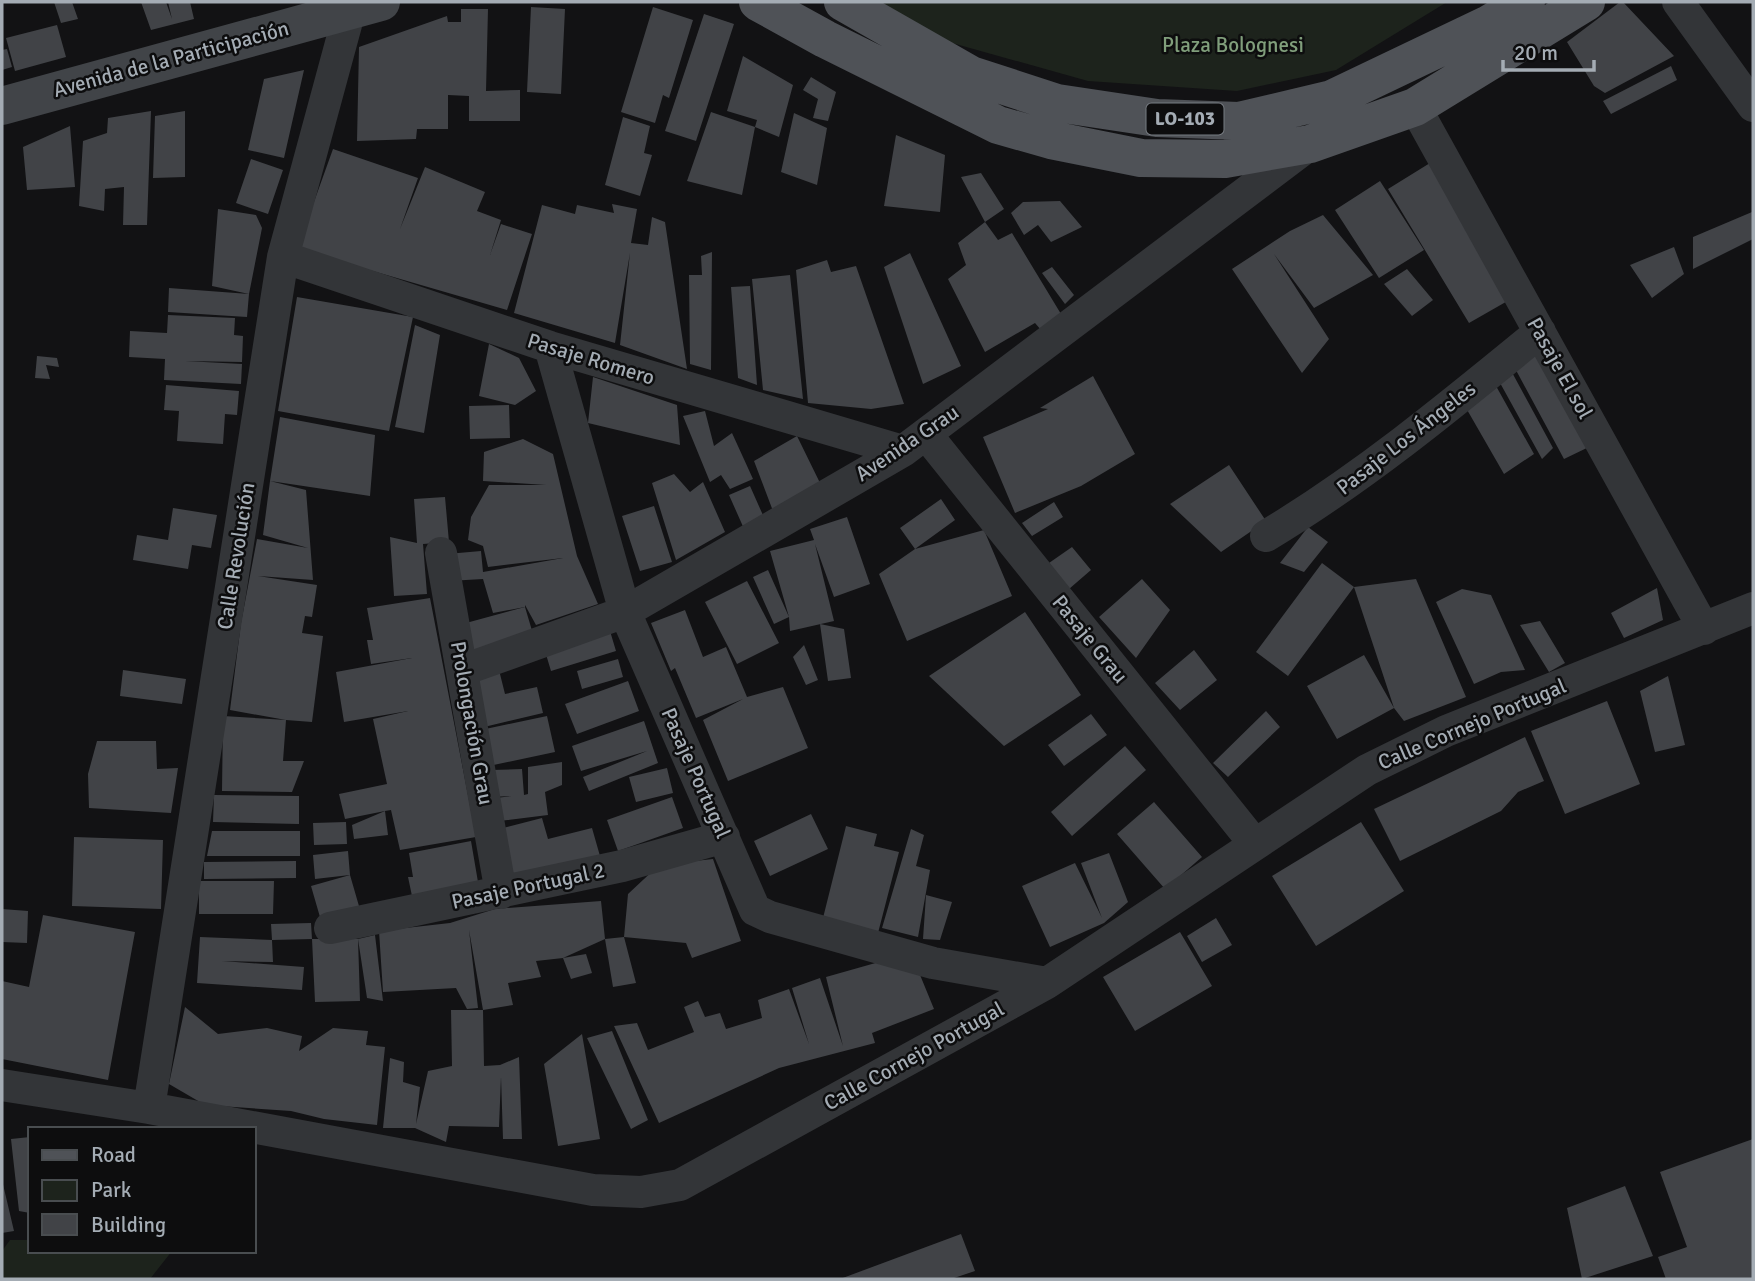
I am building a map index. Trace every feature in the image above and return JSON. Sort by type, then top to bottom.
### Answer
[{"type":"main road","name":"Avenida Grau","points":[[758,2],[825,39],[998,125],[1051,140],[1141,158],[1225,159],[1310,144],[1415,107],[1586,2]]},
{"type":"main road","name":"LO-103","points":[[843,2],[971,75],[1057,103],[1157,118],[1239,121],[1332,99],[1487,25],[1526,2]]},
{"type":"main road","name":"Avenida de la Participación","points":[[2,106],[366,6]]},
{"type":"street","points":[[1678,2],[1753,106]]},
{"type":"street","name":"Calle Revolución","points":[[149,1108],[283,257],[366,6]]},
{"type":"street","name":"Pasaje El sol","points":[[1415,107],[1704,629]]},
{"type":"street","name":"Avenida Grau","points":[[463,670],[625,612],[914,442],[1310,144]]},
{"type":"street","name":"Pasaje Romero","points":[[283,257],[550,347],[914,442]]},
{"type":"street","name":"Pasaje Los Ángeles","points":[[1266,536],[1333,496],[1399,447],[1540,332]]},
{"type":"street","name":"Pasaje Portugal","points":[[550,347],[625,612],[755,910],[770,918],[933,962],[1047,983]]},
{"type":"street","name":"Pasaje Grau","points":[[914,442],[1254,843]]},
{"type":"street","name":"Prolongación Grau","points":[[441,553],[501,893]]},
{"type":"street","name":"Calle Cornejo Portugal","points":[[256,1128],[593,1190],[641,1192],[680,1185],[1047,983],[1367,770],[1446,731],[1753,608]]},
{"type":"street","name":"Pasaje Portugal 2","points":[[330,928],[622,866],[724,837]]},
{"type":"street","name":"Calle Cornejo Portugal","points":[[2,1086],[149,1108],[250,1127]]},
{"type":"green space","name":"Plaza Bolognesi","points":[[874,2],[1447,2],[1336,70],[1237,91],[1088,81],[945,41]]},
{"type":"green space","points":[[10,1240],[28,1240],[28,1253],[170,1253],[150,1279],[2,1279],[2,1251]]},
{"type":"building","points":[[54,2],[72,2],[78,19],[61,23]]},
{"type":"building","points":[[141,2],[166,2],[172,19],[168,2],[190,2],[194,19],[151,30]]},
{"type":"building","points":[[1623,2],[1674,56],[1605,93],[1594,86],[1567,42]]},
{"type":"building","points":[[531,7],[565,9],[561,94],[527,92]]},
{"type":"building","points":[[653,7],[693,20],[669,98],[663,95],[655,123],[621,112]]},
{"type":"building","points":[[461,9],[488,9],[486,91],[520,90],[520,121],[469,121],[469,96],[448,95],[448,129],[417,129],[416,139],[357,141],[359,47],[447,16],[448,22],[461,22]]},
{"type":"building","points":[[704,14],[734,24],[696,141],[665,131]]},
{"type":"building","points":[[57,25],[66,57],[15,71],[6,38]]},
{"type":"building","points":[[7,49],[12,67],[2,70],[2,50]]},
{"type":"building","points":[[743,56],[793,85],[779,137],[755,127],[757,120],[727,111]]},
{"type":"building","points":[[1671,66],[1677,80],[1611,114],[1603,101]]},
{"type":"building","points":[[304,70],[284,158],[248,150],[264,79]]},
{"type":"building","points":[[811,77],[836,92],[828,121],[813,118],[818,99],[803,90]]},
{"type":"building","points":[[151,111],[147,225],[123,225],[124,187],[105,189],[104,211],[79,206],[83,141],[107,133],[108,118]]},
{"type":"building","points":[[185,111],[185,177],[153,178],[155,116]]},
{"type":"building","points":[[711,112],[755,127],[742,195],[687,181]]},
{"type":"building","points":[[794,113],[827,128],[817,185],[781,172]]},
{"type":"building","points":[[623,117],[650,126],[644,153],[652,155],[640,196],[605,185]]},
{"type":"building","points":[[70,126],[75,187],[27,190],[23,147]]},
{"type":"building","points":[[896,135],[945,155],[940,212],[884,206]]},
{"type":"building","points":[[333,149],[418,178],[400,229],[425,167],[485,192],[477,211],[501,220],[490,255],[501,224],[532,234],[507,310],[297,249]]},
{"type":"building","points":[[251,159],[283,170],[268,214],[236,203]]},
{"type":"building","points":[[1430,163],[1511,299],[1469,323],[1388,189]]},
{"type":"building","points":[[981,173],[1004,209],[985,222],[961,177]]},
{"type":"building","points":[[1380,181],[1424,250],[1379,278],[1335,210]]},
{"type":"building","points":[[1060,201],[1082,227],[1051,242],[1038,225],[1024,235],[1011,213],[1023,202]]},
{"type":"building","points":[[612,204],[637,209],[631,243],[648,245],[652,217],[665,222],[687,369],[620,345],[630,253],[615,343],[514,313],[542,205],[575,214],[577,205],[614,213]]},
{"type":"building","points":[[218,209],[256,215],[262,228],[249,294],[212,286]]},
{"type":"building","points":[[1752,212],[1753,239],[1693,269],[1693,237]]},
{"type":"building","points":[[1323,215],[1373,275],[1314,308],[1274,254],[1329,339],[1302,373],[1232,269],[1290,231]]},
{"type":"building","points":[[985,222],[998,240],[1012,233],[1061,314],[1041,330],[1035,323],[985,352],[948,279],[966,265],[958,243]]},
{"type":"building","points":[[1674,247],[1684,274],[1652,298],[1630,265]]},
{"type":"building","points":[[712,252],[711,370],[690,364],[689,275],[702,275],[701,256]]},
{"type":"building","points":[[910,253],[961,366],[923,384],[884,267]]},
{"type":"building","points":[[827,260],[831,272],[856,266],[904,404],[871,409],[808,403],[796,270]]},
{"type":"building","points":[[1052,267],[1074,295],[1065,304],[1042,273]]},
{"type":"building","points":[[1407,269],[1433,300],[1412,316],[1384,284]]},
{"type":"building","points":[[790,275],[803,399],[763,390],[752,279]]},
{"type":"building","points":[[750,286],[757,385],[738,378],[731,287]]},
{"type":"building","points":[[169,288],[249,294],[247,317],[168,312]]},
{"type":"building","points":[[297,297],[413,317],[389,431],[278,411]]},
{"type":"building","points":[[168,315],[235,318],[234,335],[243,336],[242,362],[185,361],[242,364],[241,384],[164,380],[165,359],[129,357],[130,331],[167,333]]},
{"type":"building","points":[[415,325],[440,335],[424,433],[395,427]]},
{"type":"building","points":[[489,344],[519,358],[536,391],[515,405],[479,396]]},
{"type":"building","points":[[1541,348],[1593,445],[1564,459],[1510,359]]},
{"type":"building","points":[[37,356],[57,358],[59,367],[46,365],[50,379],[35,378]]},
{"type":"building","points":[[1508,365],[1553,448],[1542,459],[1494,372]]},
{"type":"building","points":[[1093,376],[1135,454],[1081,486],[1015,513],[983,437],[1048,409],[1040,408]]},
{"type":"building","points":[[593,377],[677,405],[680,445],[588,423]]},
{"type":"building","points":[[1491,377],[1534,454],[1504,474],[1462,401]]},
{"type":"building","points":[[166,385],[239,391],[237,415],[225,414],[223,444],[177,441],[179,411],[164,410]]},
{"type":"building","points":[[509,405],[510,438],[470,439],[469,406]]},
{"type":"building","points":[[705,411],[714,446],[732,433],[753,479],[730,489],[721,475],[710,482],[683,416]]},
{"type":"building","points":[[280,417],[375,435],[370,496],[270,481]]},
{"type":"building","points":[[797,436],[821,485],[773,511],[754,461]]},
{"type":"building","points":[[523,439],[553,454],[577,556],[598,604],[536,625],[525,605],[493,613],[483,579],[449,581],[447,554],[481,551],[483,572],[563,558],[488,567],[483,546],[468,540],[471,517],[489,485],[546,485],[483,481],[484,452]]},
{"type":"building","points":[[1229,465],[1266,521],[1221,552],[1170,504]]},
{"type":"building","points":[[674,474],[690,492],[703,482],[725,532],[676,560],[652,483]]},
{"type":"building","points":[[270,481],[306,490],[313,580],[258,576],[317,585],[312,617],[305,616],[302,633],[323,636],[312,722],[230,710],[241,623],[257,539],[308,548],[263,535]]},
{"type":"building","points":[[750,486],[766,522],[745,531],[729,495]]},
{"type":"building","points":[[445,497],[449,542],[423,544],[427,594],[394,596],[390,537],[417,543],[414,499]]},
{"type":"building","points":[[941,499],[955,520],[915,549],[900,528]]},
{"type":"building","points":[[1054,502],[1063,517],[1032,536],[1022,523]]},
{"type":"building","points":[[654,506],[672,562],[640,571],[622,516]]},
{"type":"building","points":[[173,508],[217,515],[211,548],[192,545],[188,569],[133,560],[137,535],[168,540]]},
{"type":"building","points":[[847,517],[870,584],[834,597],[815,544],[834,621],[790,631],[789,617],[770,551],[814,540],[810,529]]},
{"type":"building","points":[[1308,527],[1328,542],[1304,572],[1280,563]]},
{"type":"building","points":[[984,530],[1012,596],[907,641],[879,574],[915,549]]},
{"type":"building","points":[[1072,547],[1091,570],[1069,589],[1049,563]]},
{"type":"building","points":[[1322,563],[1354,587],[1288,676],[1256,652]]},
{"type":"building","points":[[768,570],[789,617],[774,624],[753,577]]},
{"type":"building","points":[[1142,579],[1170,610],[1136,658],[1099,617]]},
{"type":"building","points":[[1416,579],[1466,697],[1404,721],[1394,708],[1354,587]]},
{"type":"building","points":[[747,581],[779,643],[737,664],[705,602]]},
{"type":"building","points":[[1657,588],[1663,620],[1624,638],[1611,613]]},
{"type":"building","points":[[1462,589],[1491,595],[1525,670],[1501,672],[1474,684],[1436,602]]},
{"type":"building","points":[[430,598],[476,837],[400,850],[391,810],[345,819],[339,794],[387,784],[373,719],[408,711],[344,722],[336,672],[412,658],[371,664],[367,640],[373,640],[367,608]]},
{"type":"building","points":[[525,607],[533,634],[473,650],[466,623]]},
{"type":"building","points":[[685,610],[703,657],[726,647],[747,697],[783,687],[808,748],[728,781],[703,720],[743,699],[696,718],[675,668],[671,671],[651,623]]},
{"type":"building","points":[[1025,612],[1081,695],[1004,746],[929,676]]},
{"type":"building","points":[[1540,621],[1565,663],[1549,672],[1520,625]]},
{"type":"building","points":[[820,624],[844,629],[851,678],[828,681]]},
{"type":"building","points":[[610,631],[616,651],[551,671],[545,651]]},
{"type":"building","points":[[804,645],[818,680],[806,685],[793,657]]},
{"type":"building","points":[[1194,650],[1217,680],[1180,710],[1155,683]]},
{"type":"building","points":[[1364,655],[1394,708],[1337,739],[1307,686]]},
{"type":"building","points":[[618,659],[623,677],[582,689],[577,671]]},
{"type":"building","points":[[123,670],[186,679],[182,704],[120,696]]},
{"type":"building","points":[[499,670],[505,694],[537,687],[543,713],[484,727],[471,676]]},
{"type":"building","points":[[1668,676],[1685,745],[1655,752],[1640,691]]},
{"type":"building","points":[[628,681],[639,711],[577,734],[565,704]]},
{"type":"building","points":[[1607,701],[1640,784],[1565,814],[1531,731]]},
{"type":"building","points":[[1266,711],[1280,727],[1228,777],[1213,763]]},
{"type":"building","points":[[1091,714],[1107,735],[1064,766],[1048,745]]},
{"type":"building","points":[[223,716],[286,720],[283,761],[304,761],[292,792],[222,791]]},
{"type":"building","points":[[547,716],[555,752],[484,767],[476,731]]},
{"type":"building","points":[[644,721],[658,763],[589,791],[583,777],[647,751],[581,771],[572,746]]},
{"type":"building","points":[[1525,737],[1544,781],[1518,792],[1501,811],[1400,861],[1374,809]]},
{"type":"building","points":[[97,741],[156,741],[157,769],[178,768],[171,813],[89,808],[88,774]]},
{"type":"building","points":[[1125,746],[1146,770],[1072,836],[1051,812]]},
{"type":"building","points":[[562,762],[562,785],[545,792],[548,815],[499,821],[496,798],[512,796],[492,797],[491,770],[522,769],[524,795],[528,794],[528,767]]},
{"type":"building","points":[[667,768],[673,793],[636,802],[629,777]]},
{"type":"building","points":[[214,795],[299,796],[299,824],[213,822]]},
{"type":"building","points":[[672,797],[683,828],[618,851],[607,820]]},
{"type":"building","points":[[1154,802],[1202,857],[1165,889],[1117,834]]},
{"type":"building","points":[[385,811],[388,835],[354,839],[352,825]]},
{"type":"building","points":[[811,814],[828,849],[770,876],[754,841]]},
{"type":"building","points":[[542,818],[548,839],[592,828],[600,856],[510,880],[503,828]]},
{"type":"building","points":[[346,822],[347,844],[314,845],[313,823]]},
{"type":"building","points":[[1361,822],[1404,891],[1316,946],[1272,876]]},
{"type":"building","points":[[846,826],[877,834],[874,846],[899,852],[878,933],[823,918]]},
{"type":"building","points":[[911,829],[924,835],[916,866],[930,870],[918,937],[882,928]]},
{"type":"building","points":[[212,831],[300,831],[300,856],[207,856]]},
{"type":"building","points":[[74,837],[163,840],[161,909],[72,906]]},
{"type":"building","points":[[471,841],[478,882],[412,896],[408,877],[413,877],[409,853]]},
{"type":"building","points":[[348,851],[350,875],[315,879],[313,855]]},
{"type":"building","points":[[1109,853],[1128,902],[1104,923],[1050,947],[1022,886],[1075,863],[1102,918],[1081,863]]},
{"type":"building","points":[[713,859],[741,941],[692,958],[686,943],[624,937],[628,894],[659,865]]},
{"type":"building","points":[[296,861],[296,878],[204,879],[204,862]]},
{"type":"building","points":[[350,875],[361,913],[322,924],[311,886]]},
{"type":"building","points":[[199,881],[274,881],[273,914],[199,914]]},
{"type":"building","points":[[926,895],[952,902],[940,940],[923,939]]},
{"type":"building","points":[[601,901],[605,939],[563,958],[536,961],[541,977],[508,983],[513,1005],[483,1010],[469,930],[478,1008],[467,1009],[456,988],[383,992],[379,931],[450,923],[495,909]]},
{"type":"building","points":[[2,909],[28,911],[27,943],[2,942]]},
{"type":"building","points":[[43,915],[135,932],[108,1080],[2,1059],[2,981],[29,987]]},
{"type":"building","points":[[1216,918],[1232,945],[1202,962],[1187,936]]},
{"type":"building","points":[[311,923],[312,939],[272,940],[271,924]]},
{"type":"building","points":[[1180,932],[1212,986],[1135,1031],[1103,977]]},
{"type":"building","points":[[375,935],[383,1001],[367,998],[358,939]]},
{"type":"building","points":[[200,937],[272,940],[273,962],[222,961],[304,967],[302,990],[197,983]]},
{"type":"building","points":[[624,937],[636,983],[613,987],[605,939]]},
{"type":"building","points":[[312,939],[358,939],[360,1001],[315,1002]]},
{"type":"building","points":[[586,954],[592,973],[571,979],[563,958]]},
{"type":"building","points":[[879,962],[918,970],[934,1009],[872,1033],[875,1043],[779,1068],[659,1123],[614,1026],[637,1023],[648,1050],[694,1032],[684,1007],[698,1001],[705,1017],[720,1013],[726,1029],[762,1018],[758,1000],[789,989],[809,1044],[792,988],[820,978],[843,1046],[826,977]]},
{"type":"building","points":[[185,1007],[218,1034],[267,1028],[302,1036],[299,1051],[333,1028],[368,1031],[366,1045],[385,1047],[377,1125],[324,1119],[291,1111],[205,1105],[169,1084]]},
{"type":"building","points":[[451,1010],[483,1010],[484,1066],[500,1065],[519,1057],[522,1139],[503,1139],[501,1077],[499,1127],[449,1126],[446,1142],[415,1128],[383,1128],[390,1058],[404,1062],[403,1082],[420,1087],[416,1124],[428,1071],[452,1066]]},
{"type":"building","points":[[612,1031],[648,1120],[631,1129],[587,1038]]},
{"type":"building","points":[[582,1034],[600,1139],[558,1146],[544,1064]]},
{"type":"building","points":[[28,1137],[28,1213],[19,1211],[11,1139]]},
{"type":"building","points":[[1753,1139],[1753,1279],[1666,1279],[1658,1257],[1687,1247],[1660,1172]]},
{"type":"building","points":[[2,1180],[14,1231],[2,1233]]},
{"type":"building","points":[[1625,1186],[1653,1256],[1582,1279],[1567,1208]]},
{"type":"building","points":[[961,1234],[975,1271],[951,1279],[840,1279]]}]
